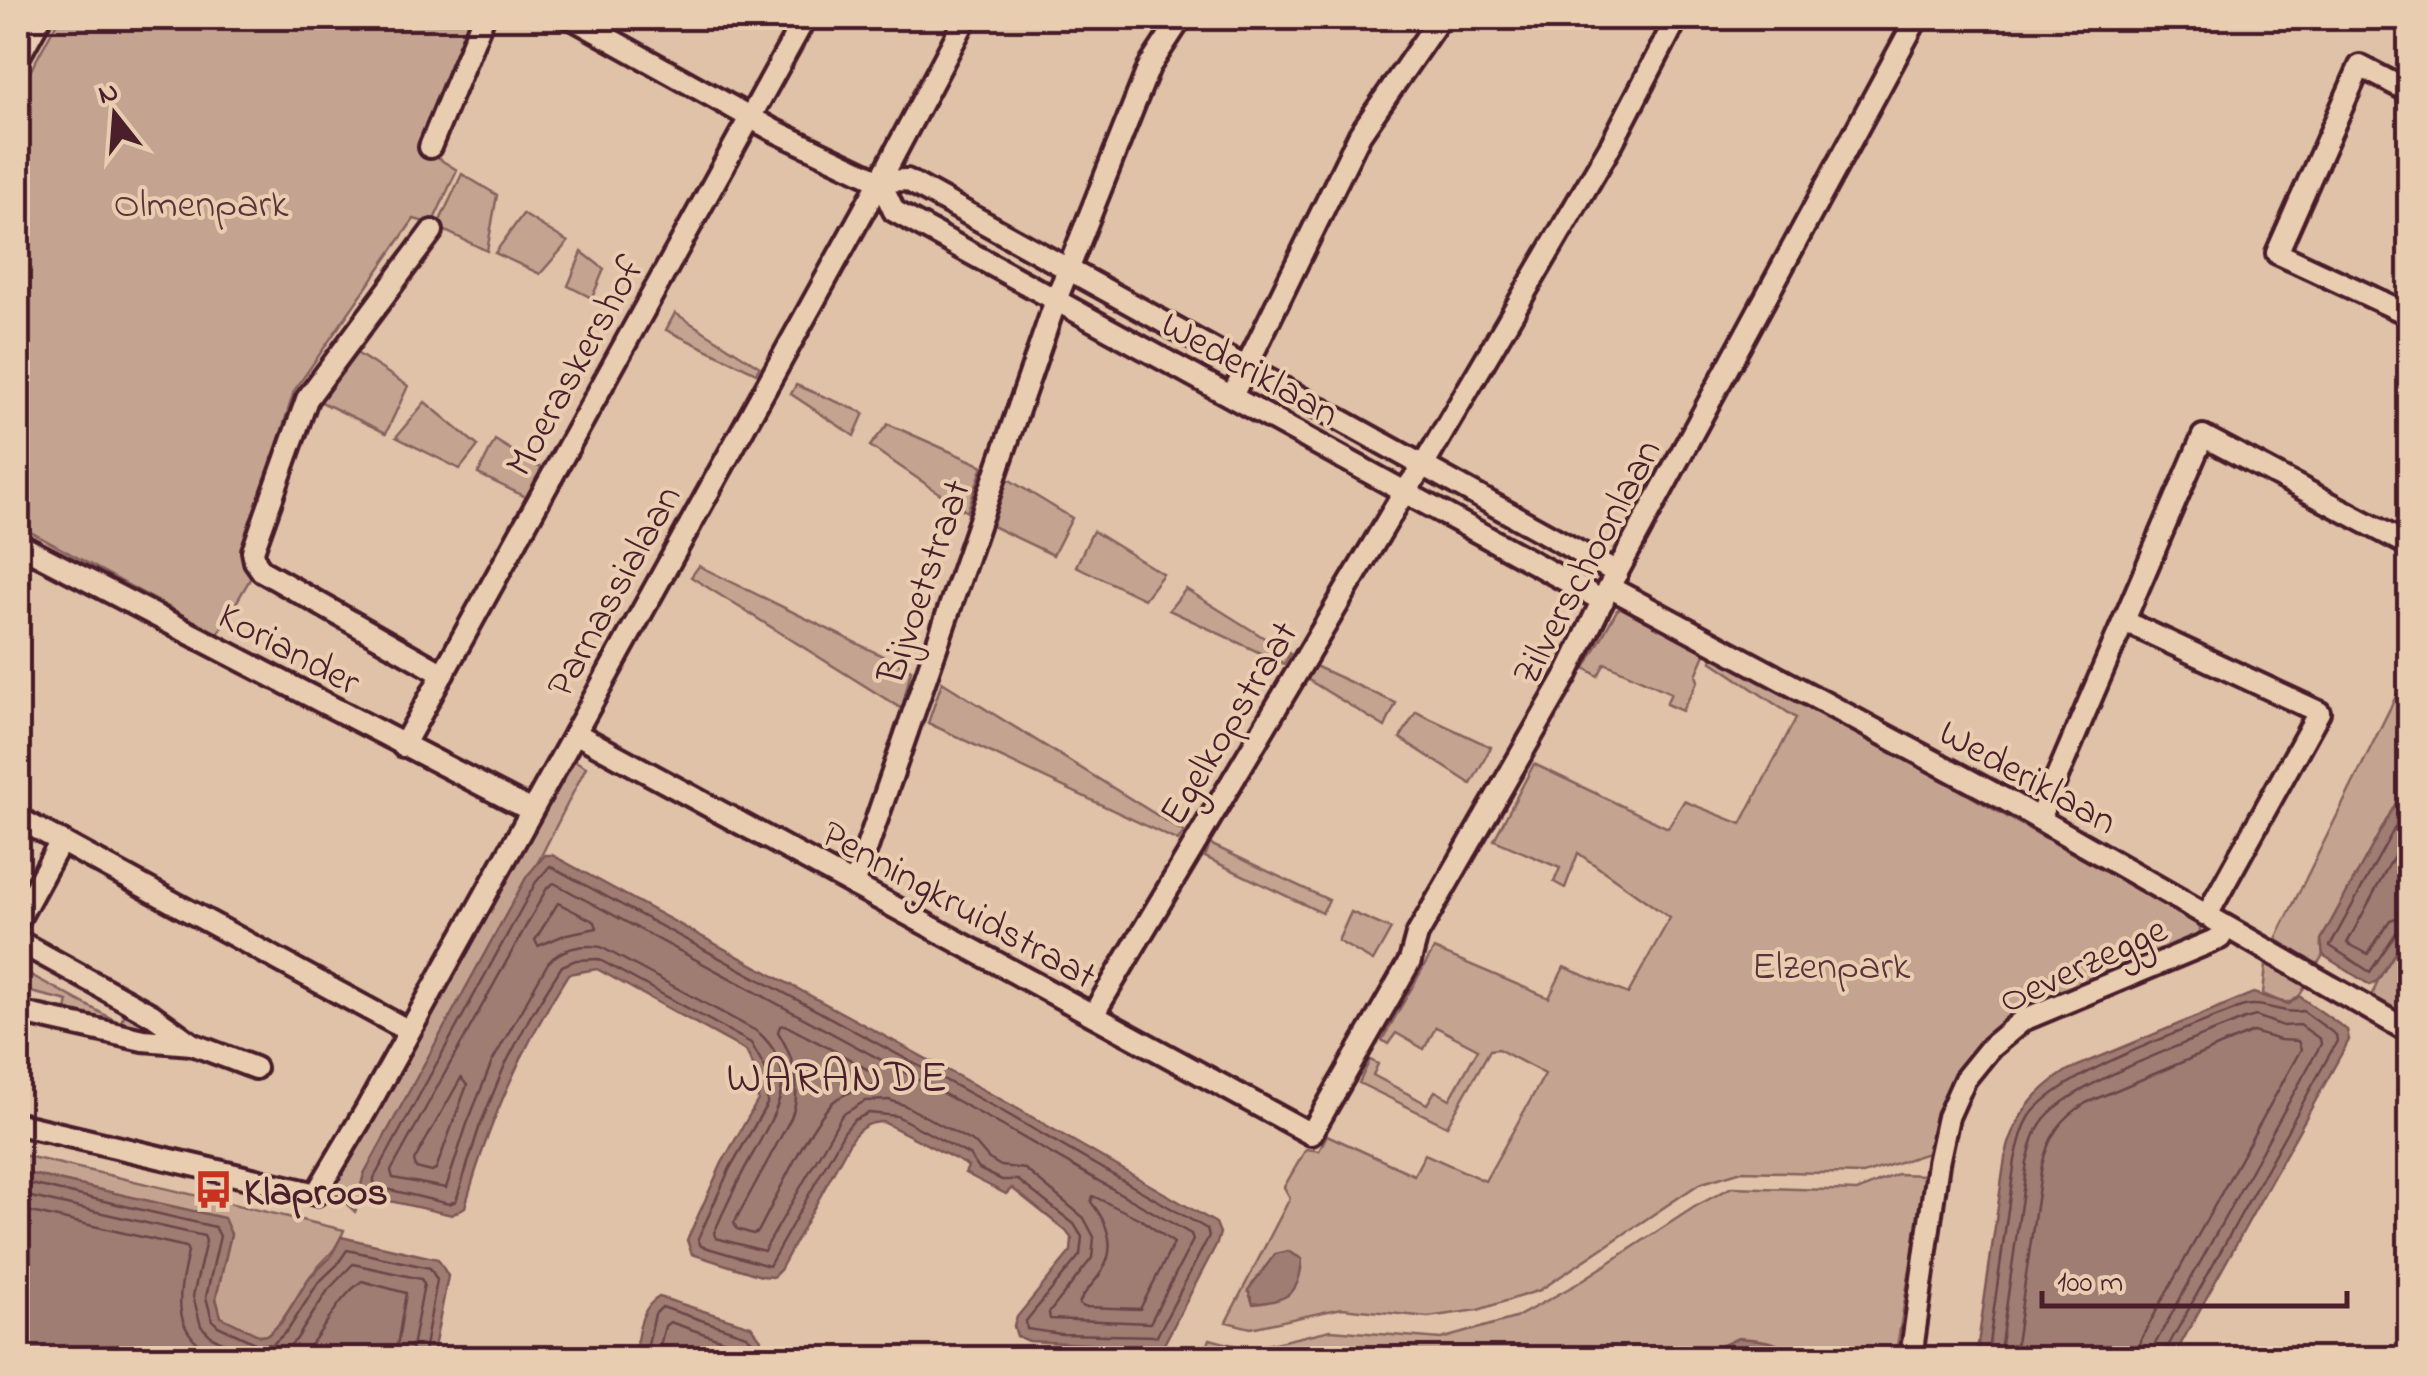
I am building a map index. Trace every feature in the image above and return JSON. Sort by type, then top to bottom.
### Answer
[{"type":"street","points":[[18,58],[40,18]]},
{"type":"street","points":[[430,147],[483,18]]},
{"type":"street","name":"Wederiklaan","points":[[572,18],[750,117],[880,181],[907,180],[1423,466],[1610,587]]},
{"type":"street","name":"Moeraskershof","points":[[403,746],[805,18]]},
{"type":"street","name":"Parnassialaan","points":[[18,1124],[316,1194],[880,181],[966,18]]},
{"type":"street","name":"Bijvoetstraat","points":[[854,885],[1056,300],[1149,67],[1182,18]]},
{"type":"street","points":[[1232,396],[1360,134],[1440,18]]},
{"type":"street","name":"Egelkopstraat","points":[[1092,1015],[1612,145],[1677,18]]},
{"type":"street","name":"Zilverschoonlaan","points":[[1312,1134],[1410,960],[1417,935],[1503,788],[1918,18]]},
{"type":"street","points":[[2410,92],[2360,66],[2276,253],[2410,315]]},
{"type":"street","name":"Wederiklaan","points":[[880,181],[894,211],[1404,491],[1610,587],[2039,819],[2410,1032]]},
{"type":"street","points":[[432,232],[306,399],[254,550],[254,561],[262,571],[443,674]]},
{"type":"street","points":[[2039,819],[2203,436],[2410,546]]},
{"type":"street","name":"Koriander","points":[[18,544],[530,810]]},
{"type":"street","points":[[2126,622],[2320,712],[2206,915]]},
{"type":"street","name":"Penningkruidstraat","points":[[574,733],[1312,1134]]},
{"type":"street","points":[[18,818],[409,1032]]},
{"type":"street","points":[[18,920],[61,841]]},
{"type":"street","name":"Oeverzegge","points":[[1911,1358],[1938,1163],[1948,1116],[1965,1080],[1990,1047],[2023,1020],[2220,938],[2225,928]]},
{"type":"street","points":[[18,942],[152,1015],[192,1044],[255,1068]]},
{"type":"street","points":[[18,1012],[142,1040],[192,1044]]},
{"type":"green space","name":"Olmenpark","points":[[59,18],[473,18],[420,147],[457,170],[432,224],[414,219],[294,391],[245,549],[243,563],[253,574],[218,634],[18,525],[18,94]]},
{"type":"green space","points":[[462,174],[497,195],[487,251],[437,227]]},
{"type":"green space","points":[[523,214],[568,242],[540,274],[495,253]]},
{"type":"green space","points":[[582,252],[604,269],[592,298],[568,286]]},
{"type":"green space","points":[[675,313],[760,367],[756,373],[666,330]]},
{"type":"green space","points":[[355,352],[408,386],[386,433],[319,401]]},
{"type":"green space","points":[[796,385],[864,413],[854,436],[791,394]]},
{"type":"green space","points":[[425,402],[478,446],[460,469],[396,437]]},
{"type":"green space","points":[[888,424],[983,466],[967,512],[870,446]]},
{"type":"green space","points":[[495,440],[544,470],[528,498],[478,474]]},
{"type":"green space","points":[[1008,479],[1072,518],[1053,555],[992,526]]},
{"type":"green space","points":[[1093,531],[1163,574],[1144,599],[1076,566]]},
{"type":"green space","points":[[699,566],[911,670],[902,709],[691,577]]},
{"type":"green space","points":[[1186,589],[1290,654],[1284,664],[1169,610]]},
{"type":"green space","points":[[1625,606],[1707,650],[1696,675],[1698,681],[1682,711],[1666,704],[1671,693],[1605,663],[1598,676],[1585,668],[1617,610]]},
{"type":"green space","name":"Elzenpark","points":[[1717,654],[2200,925],[2200,936],[2007,1018],[1970,1056],[1936,1111],[1931,1133],[1934,1151],[1863,1174],[1742,1171],[1699,1184],[1540,1290],[1478,1310],[1428,1317],[1342,1308],[1251,1328],[1226,1322],[1290,1198],[1284,1187],[1306,1149],[1319,1151],[1327,1135],[1414,1175],[1425,1154],[1485,1181],[1545,1074],[1498,1049],[1490,1050],[1447,1126],[1359,1083],[1370,1060],[1378,1064],[1373,1075],[1427,1104],[1435,1091],[1450,1099],[1478,1049],[1436,1027],[1424,1049],[1396,1033],[1388,1044],[1382,1040],[1434,949],[1549,998],[1564,967],[1628,994],[1670,918],[1578,853],[1565,888],[1554,882],[1560,868],[1494,840],[1534,764],[1668,828],[1684,801],[1741,824],[1796,718],[1711,661]]},
{"type":"green space","points":[[1315,666],[1396,703],[1385,727],[1307,679]]},
{"type":"green space","points":[[2409,670],[2409,779],[2321,940],[2323,955],[2317,965],[2276,939]]},
{"type":"green space","points":[[942,682],[1184,832],[1178,841],[928,723]]},
{"type":"green space","points":[[1416,712],[1491,747],[1471,784],[1400,738]]},
{"type":"green space","points":[[570,758],[586,767],[540,858],[364,1174],[363,1195],[355,1212],[333,1191]]},
{"type":"green space","points":[[1210,844],[1329,900],[1322,913],[1205,857]]},
{"type":"green space","points":[[1351,912],[1391,929],[1373,961],[1338,941]]},
{"type":"green space","points":[[2409,930],[2409,1021],[2371,999],[2378,980]]},
{"type":"green space","points":[[2267,956],[2308,981],[2296,1002],[2281,1002],[2263,994]]},
{"type":"green space","points":[[18,968],[120,1023],[127,1011],[149,1023],[150,1030],[65,1015],[68,1001],[18,989]]},
{"type":"green space","points":[[18,1154],[344,1230],[281,1321],[268,1335],[260,1336],[221,1317],[216,1298],[231,1234],[223,1218],[18,1171]]},
{"type":"green space","points":[[1897,1174],[1926,1175],[1895,1358],[1796,1358],[1788,1348],[1710,1351],[1701,1358],[1203,1358],[1210,1339],[1248,1349],[1331,1330],[1441,1339],[1515,1318],[1732,1187],[1857,1191]]},
{"type":"water","points":[[2409,779],[2409,930],[2378,980],[2370,985],[2323,955],[2321,940]]},
{"type":"water","points":[[545,855],[552,855],[1011,1105],[1216,1223],[1220,1233],[1217,1243],[1162,1348],[1029,1341],[1017,1336],[1017,1317],[1071,1251],[1072,1239],[1012,1188],[1006,1194],[965,1173],[965,1164],[883,1122],[866,1126],[852,1138],[773,1277],[692,1254],[687,1240],[722,1163],[758,1100],[759,1077],[746,1051],[597,969],[568,974],[536,1029],[496,1116],[465,1207],[452,1215],[363,1195],[364,1174],[527,876]]},
{"type":"water","points":[[2253,993],[2289,1004],[2299,996],[2347,1030],[2349,1040],[2173,1358],[1976,1358],[2005,1158],[2027,1107],[2068,1070]]},
{"type":"water","points":[[18,1171],[224,1218],[231,1234],[216,1298],[221,1317],[260,1336],[268,1335],[281,1323],[341,1237],[438,1259],[448,1276],[432,1358],[47,1358],[18,1343]]},
{"type":"water","points":[[1288,1251],[1302,1259],[1295,1288],[1283,1298],[1253,1304],[1248,1290],[1275,1254]]},
{"type":"water","points":[[659,1297],[751,1326],[761,1339],[757,1358],[634,1358],[643,1315]]},
{"type":"water","points":[[1738,1338],[1777,1344],[1796,1358],[1701,1358]]},
{"type":"place","name":"Klaproos","points":[[214,1190]]},
{"type":"district","name":"WARANDE","points":[[838,1075]]}]
